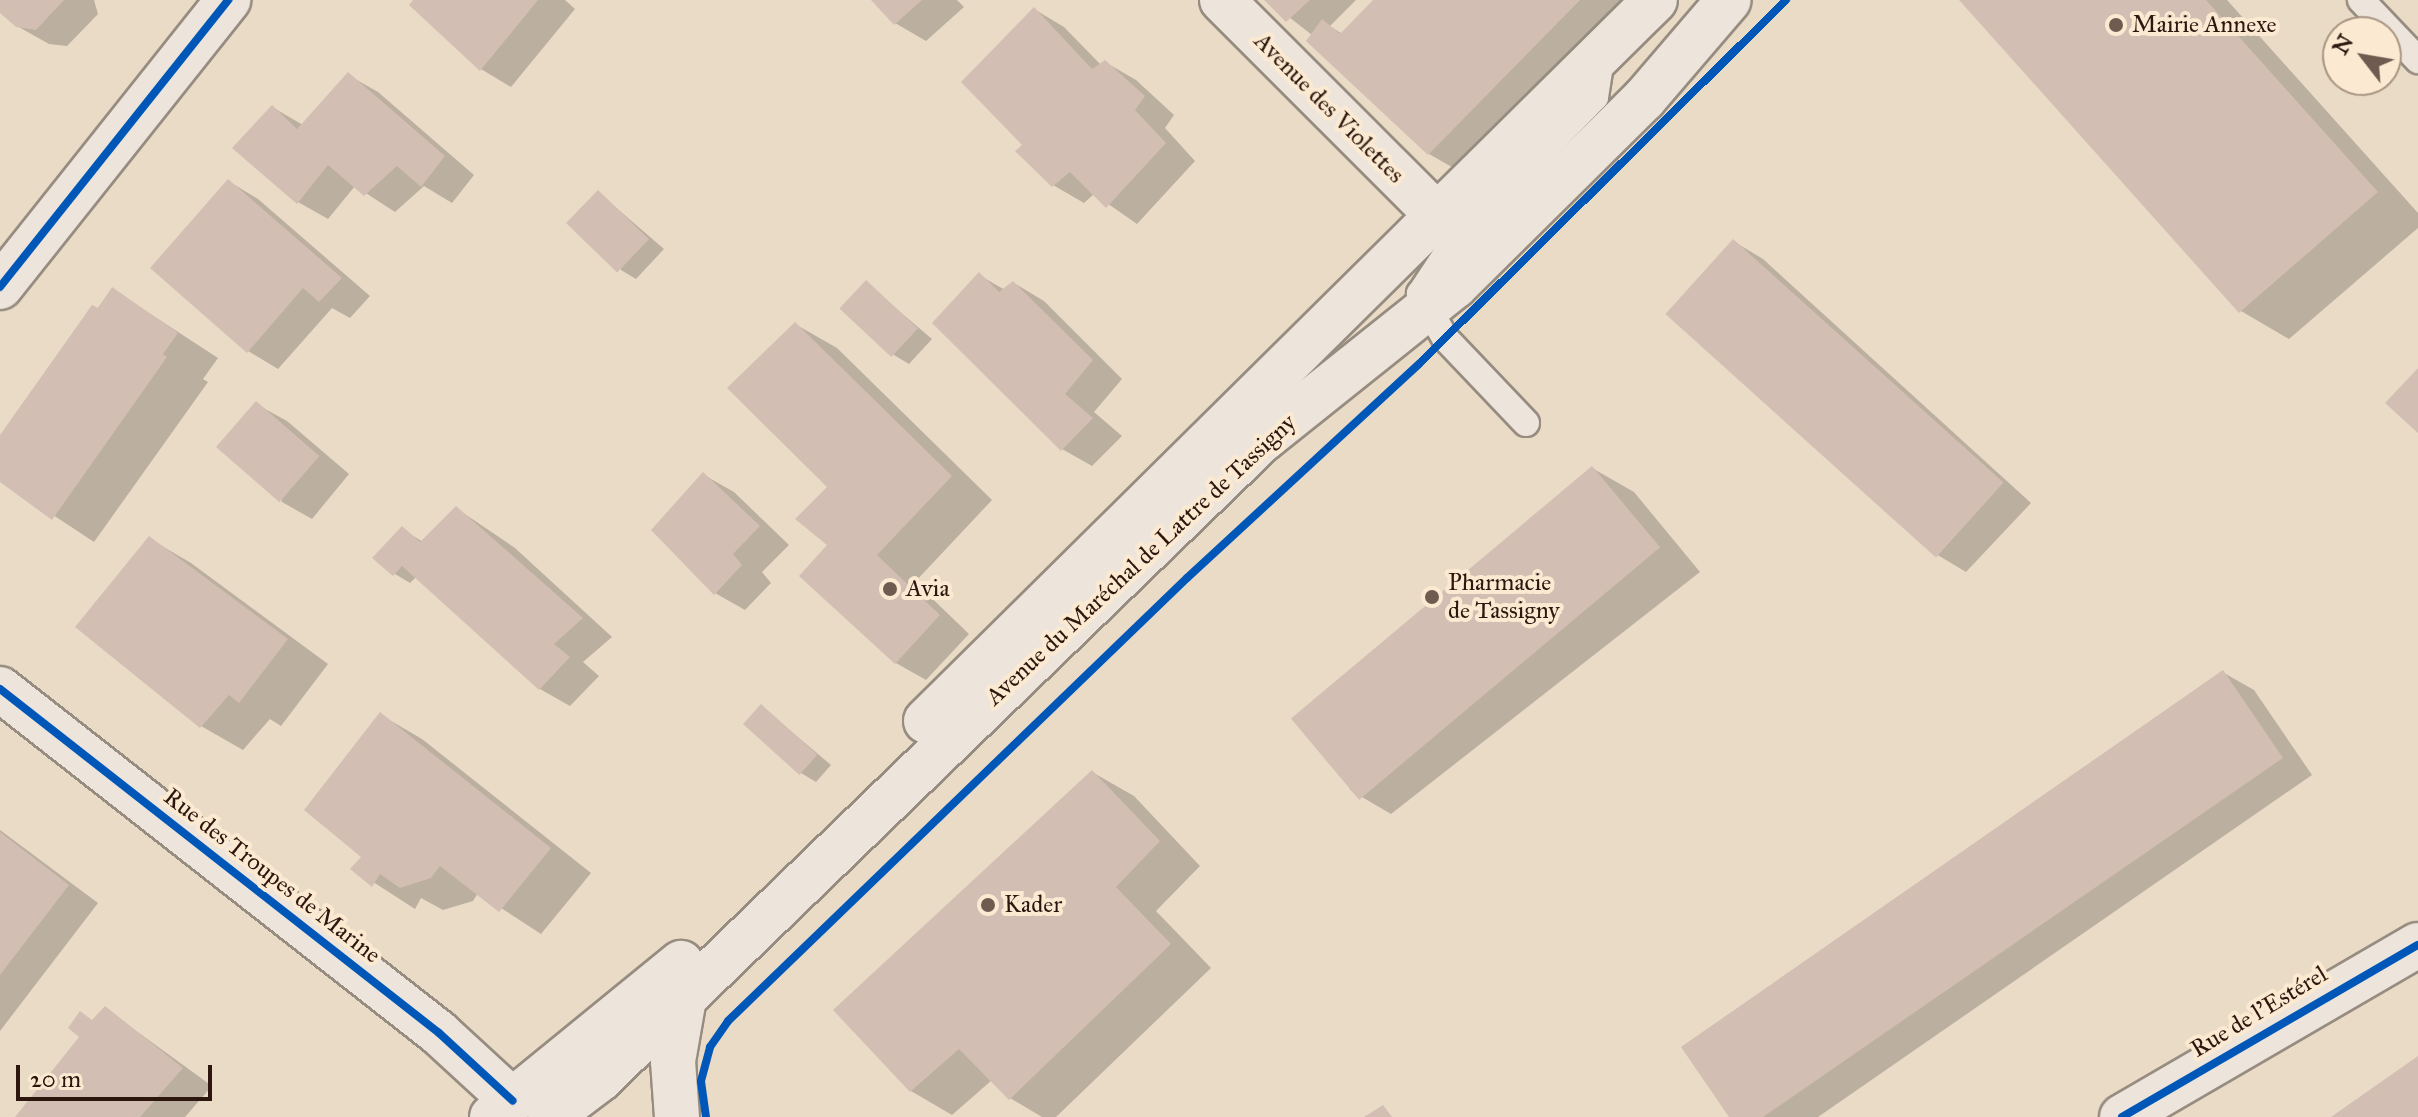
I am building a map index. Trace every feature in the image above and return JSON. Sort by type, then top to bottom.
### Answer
[{"type":"main road","points":[[0,287],[228,0]]},
{"type":"main road","name":"Avenue des Violettes","points":[[1222,0],[1437,215]]},
{"type":"main road","name":"Avenue du Maréchal de Lattre de Tassigny","points":[[518,1112],[695,951],[1655,0]]},
{"type":"main road","name":"Avenue du Maréchal de Lattre de Tassigny","points":[[518,1112],[600,1079],[1262,440],[1427,309],[1644,99],[1729,0]]},
{"type":"main road","name":"Rue des Troupes de Marine","points":[[0,689],[439,1033],[518,1112]]},
{"type":"main road","name":"Rue de l'Estérel","points":[[2122,1117],[2418,945]]},
{"type":"main road","points":[[677,1117],[673,1061],[684,998]]},
{"type":"lane","points":[[2361,0],[2418,60]]},
{"type":"lane","points":[[1526,423],[1445,338],[1420,294],[1455,241],[1595,97],[1602,53]]},
{"type":"building","points":[[0,0],[64,0],[36,30],[16,27],[0,13]]},
{"type":"building","points":[[413,0],[538,0],[480,71],[409,5]]},
{"type":"building","points":[[871,0],[922,0],[894,25]]},
{"type":"building","points":[[1264,0],[1310,0],[1286,22]]},
{"type":"building","points":[[1373,0],[1580,0],[1428,155],[1306,41],[1322,19],[1340,34]]},
{"type":"building","points":[[1959,0],[2206,0],[2378,192],[2239,313]]},
{"type":"building","points":[[1034,7],[1092,69],[1105,60],[1145,96],[1135,110],[1166,143],[1106,208],[1070,172],[1052,187],[1015,151],[1022,145],[961,82]]},
{"type":"building","points":[[348,72],[445,156],[421,187],[397,166],[364,196],[328,165],[297,204],[232,148],[272,105],[297,129]]},
{"type":"building","points":[[228,179],[342,278],[319,302],[303,288],[247,353],[150,268]]},
{"type":"building","points":[[598,190],[649,239],[617,272],[566,223]]},
{"type":"building","points":[[1733,239],[2004,483],[1936,558],[1665,314]]},
{"type":"building","points":[[979,272],[999,292],[1013,281],[1093,360],[1065,394],[1093,418],[1061,451],[932,323]]},
{"type":"building","points":[[866,280],[918,328],[891,357],[839,309]]},
{"type":"building","points":[[112,287],[178,333],[163,354],[167,357],[52,520],[0,482],[0,435],[92,305],[98,308]]},
{"type":"building","points":[[795,322],[952,476],[877,555],[940,615],[895,664],[799,576],[827,545],[795,519],[827,487],[727,388]]},
{"type":"building","points":[[2418,368],[2418,433],[2385,403]]},
{"type":"building","points":[[256,401],[319,456],[279,502],[216,447]]},
{"type":"building","points":[[1592,466],[1660,547],[1359,800],[1291,719]]},
{"type":"building","points":[[703,472],[760,526],[733,554],[742,565],[714,595],[651,530]]},
{"type":"building","points":[[456,506],[583,618],[554,644],[570,657],[539,690],[402,566],[393,576],[372,558],[402,526],[420,542]]},
{"type":"building","points":[[149,536],[288,639],[239,703],[229,695],[200,728],[75,627]]},
{"type":"building","points":[[2223,670],[2283,758],[1763,1117],[1729,1117],[1681,1047]]},
{"type":"building","points":[[761,704],[817,755],[799,775],[743,724]]},
{"type":"building","points":[[380,712],[551,848],[499,912],[440,866],[431,878],[400,888],[380,874],[372,887],[350,869],[361,857],[304,810]]},
{"type":"building","points":[[1092,770],[1160,841],[1116,887],[1171,944],[1009,1100],[959,1049],[910,1092],[833,1010]]},
{"type":"building","points":[[0,832],[69,885],[0,975]]},
{"type":"building","points":[[105,1006],[183,1068],[140,1117],[15,1117],[79,1037],[68,1028],[80,1011],[92,1020]]},
{"type":"building","points":[[2418,1056],[2418,1117],[2331,1117]]},
{"type":"building","points":[[1383,1105],[1392,1117],[1364,1117]]},
{"type":"cycle path","points":[[0,287],[228,0]]},
{"type":"cycle path","points":[[706,1117],[701,1081],[710,1047],[728,1021],[1187,578],[1419,364],[1786,0]]},
{"type":"cycle path","points":[[0,689],[439,1033],[513,1101]]},
{"type":"cycle path","points":[[2122,1117],[2418,945]]},
{"type":"place","name":"Mairie Annexe","points":[[2116,25]]},
{"type":"place","name":"Avia","points":[[890,589]]},
{"type":"place","name":"Pharmacie de Tassigny","points":[[1432,597]]},
{"type":"place","name":"Kader","points":[[988,905]]}]
